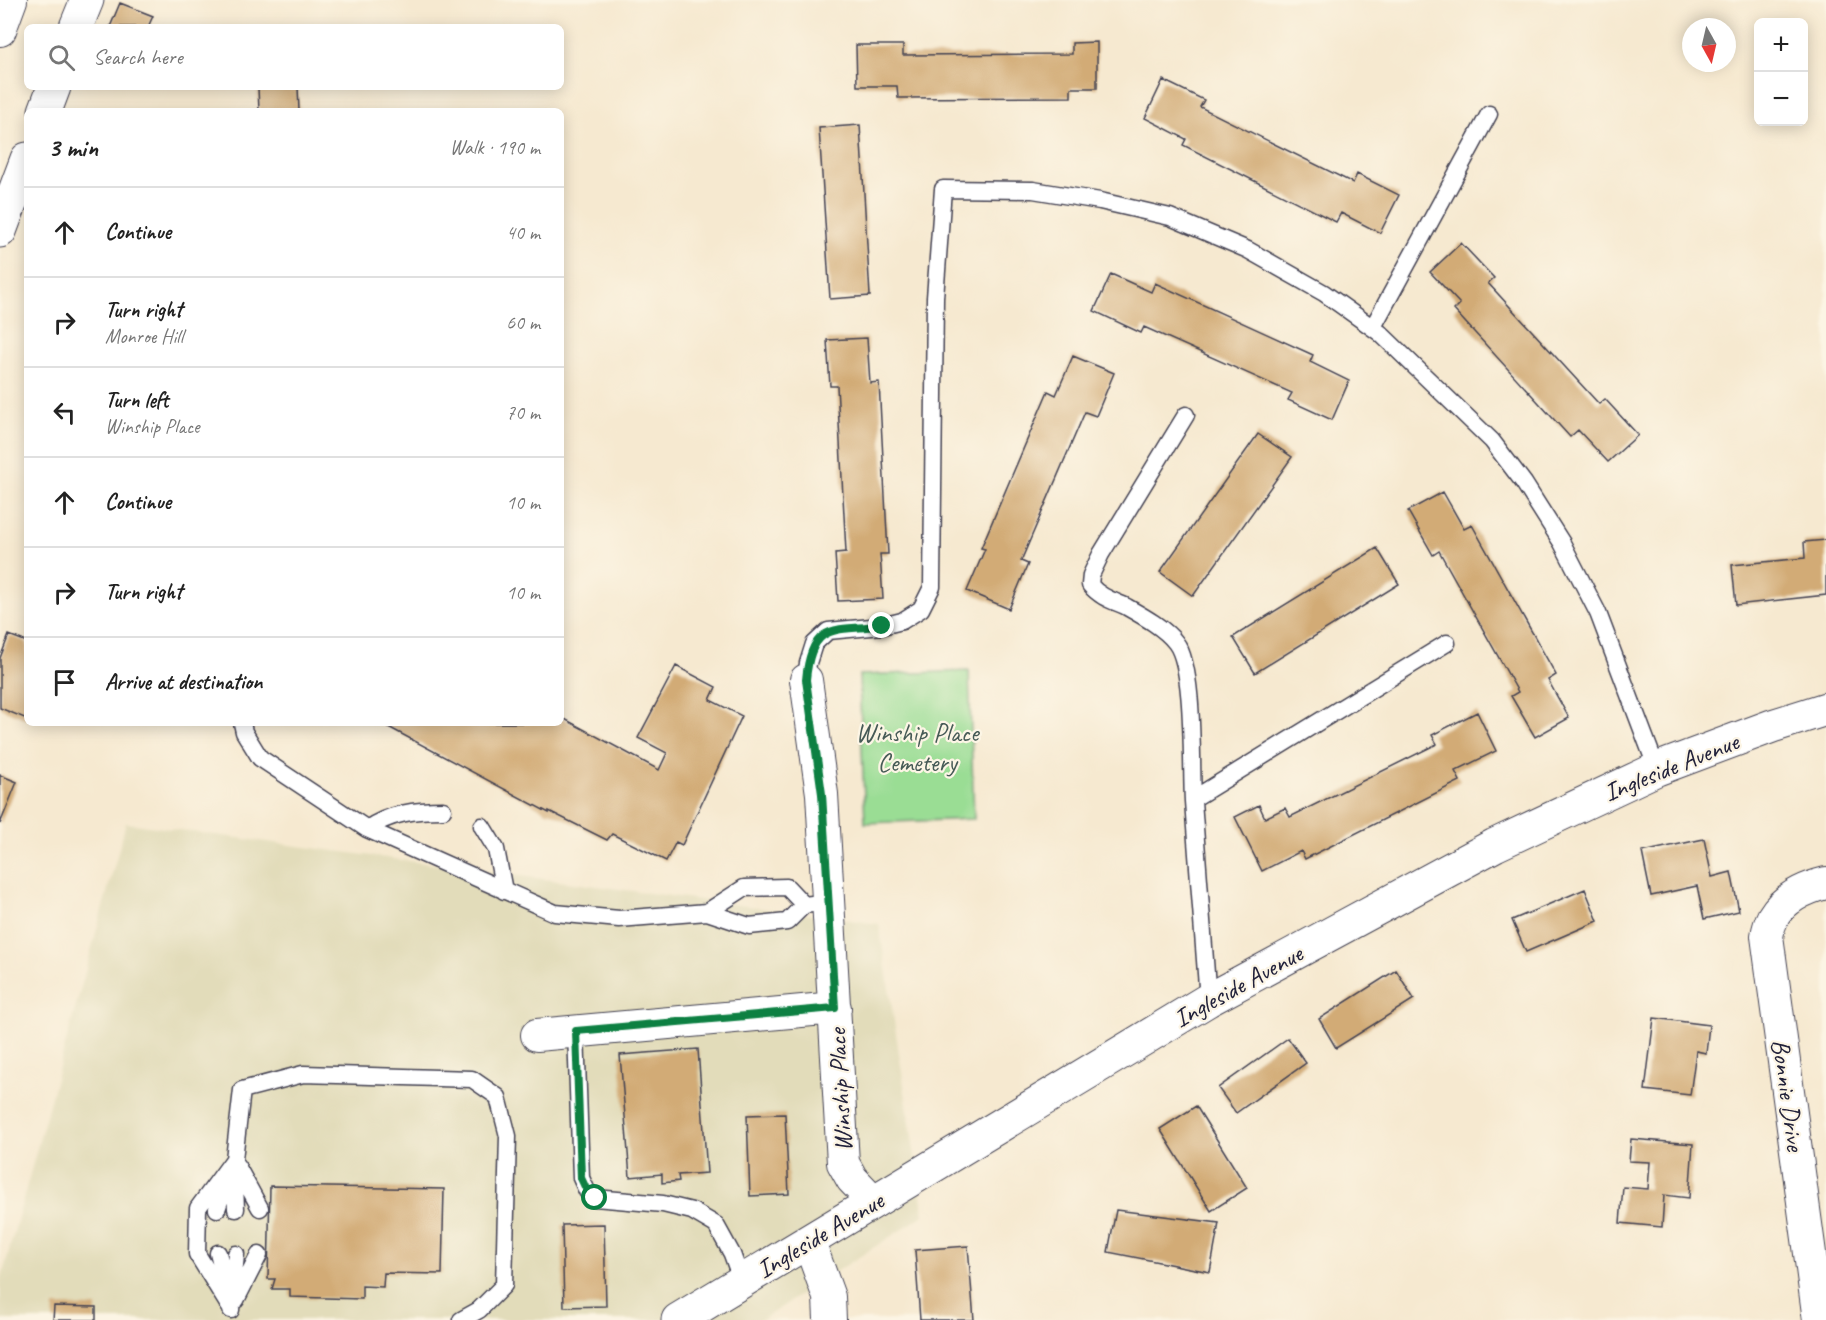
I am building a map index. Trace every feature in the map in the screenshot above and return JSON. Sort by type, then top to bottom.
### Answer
[{"type":"street","points":[[0,30],[11,0]]},
{"type":"street","points":[[77,24],[87,0]]},
{"type":"street","points":[[46,108],[53,90]]},
{"type":"street","points":[[0,231],[24,167]]},
{"type":"street","name":"Winship Place","points":[[806,680],[822,794],[816,903],[835,1008],[843,1163],[852,1179],[874,1202]]},
{"type":"street","name":"Ingleside Avenue","points":[[678,1320],[1208,1000],[1495,845],[1657,769],[1772,726],[1826,709]]},
{"type":"street","name":"Bonnie Drive","points":[[1819,1320],[1767,936],[1772,919],[1779,909],[1804,889],[1826,883]]},
{"type":"street","points":[[537,1035],[835,1008]]},
{"type":"street","points":[[809,1242],[829,1297],[830,1320]]},
{"type":"lane","points":[[1373,327],[1489,114]]},
{"type":"lane","points":[[806,680],[814,644],[828,631],[882,626],[902,621],[921,609],[932,587],[935,298],[943,189],[1033,190],[1100,201],[1170,217],[1248,250],[1324,293],[1373,327],[1437,386],[1492,441],[1524,483],[1562,543],[1598,613],[1657,769]]},
{"type":"lane","points":[[1186,415],[1101,554],[1091,575],[1090,585],[1098,595],[1153,623],[1177,644],[1186,668],[1208,1000]]},
{"type":"lane","points":[[1193,799],[1447,644]]},
{"type":"lane","points":[[243,726],[260,758],[367,829],[555,912],[619,920],[707,912],[749,926],[787,922],[816,903],[787,887],[744,888],[707,912]]},
{"type":"lane","points":[[367,829],[378,822],[405,813],[443,810]]},
{"type":"lane","points":[[482,826],[496,849],[504,891]]},
{"type":"lane","points":[[576,1031],[581,1178],[587,1191],[595,1198],[663,1204],[692,1212],[716,1225],[732,1254],[742,1282]]},
{"type":"lane","points":[[236,1209],[234,1160],[242,1090],[303,1074],[472,1079],[498,1097],[508,1136],[504,1285],[479,1310],[461,1320]]},
{"type":"lane","points":[[234,1160],[260,1208]]},
{"type":"lane","points":[[217,1209],[234,1160]]},
{"type":"lane","points":[[231,1314],[197,1254],[198,1208],[234,1160]]},
{"type":"lane","points":[[218,1253],[231,1314]]},
{"type":"lane","points":[[231,1314],[236,1254]]},
{"type":"lane","points":[[231,1314],[258,1255]]},
{"type":"shaded area","points":[[126,823],[879,924],[924,1215],[761,1320],[0,1320],[0,1284]]},
{"type":"green space","name":"Winship Place Cemetery","points":[[969,671],[974,819],[865,823],[859,675]]},
{"type":"building","points":[[120,3],[153,16],[149,24],[111,24]]},
{"type":"building","points":[[1097,42],[1097,88],[1071,88],[1071,97],[898,98],[897,86],[857,86],[856,45],[903,45],[903,55],[1072,54],[1072,43]]},
{"type":"building","points":[[1163,80],[1204,100],[1200,107],[1353,183],[1357,174],[1399,195],[1380,233],[1341,213],[1336,222],[1183,145],[1186,139],[1145,118]]},
{"type":"building","points":[[258,90],[298,90],[299,108],[259,108]]},
{"type":"building","points":[[860,125],[870,296],[830,299],[819,128]]},
{"type":"building","points":[[1461,243],[1494,278],[1488,283],[1599,404],[1605,399],[1638,435],[1608,462],[1578,430],[1570,437],[1454,310],[1460,304],[1430,272]]},
{"type":"building","points":[[1111,274],[1151,292],[1155,283],[1313,355],[1310,362],[1349,381],[1332,420],[1288,400],[1292,393],[1144,327],[1141,333],[1094,311]]},
{"type":"building","points":[[867,338],[870,383],[879,382],[888,554],[880,554],[883,599],[838,601],[835,553],[846,552],[837,386],[830,386],[827,340]]},
{"type":"building","points":[[1073,356],[1114,373],[1096,416],[1085,412],[1021,561],[1028,564],[1009,609],[967,591],[985,549],[981,548],[1048,391],[1056,395]]},
{"type":"building","points":[[1258,434],[1292,457],[1193,596],[1160,572]]},
{"type":"building","points":[[1443,492],[1464,529],[1472,525],[1556,675],[1548,680],[1569,718],[1535,737],[1511,696],[1518,692],[1439,551],[1433,555],[1408,511]]},
{"type":"building","points":[[1826,540],[1826,595],[1736,605],[1732,565],[1805,558],[1804,542]]},
{"type":"building","points":[[1377,548],[1399,584],[1255,673],[1233,637]]},
{"type":"building","points":[[9,635],[24,641],[24,718],[0,708],[0,658]]},
{"type":"building","points":[[676,666],[716,687],[710,700],[742,716],[682,845],[676,842],[666,861],[612,834],[607,840],[549,811],[549,813],[387,726],[564,726],[564,719],[659,770],[667,753],[638,738]]},
{"type":"building","points":[[1477,712],[1496,751],[1455,771],[1460,781],[1305,859],[1301,851],[1262,871],[1235,817],[1259,805],[1265,818],[1285,808],[1290,817],[1437,744],[1432,735]]},
{"type":"building","points":[[0,775],[17,782],[0,824]]},
{"type":"building","points":[[1704,839],[1712,877],[1731,872],[1739,911],[1704,919],[1697,886],[1651,896],[1642,852]]},
{"type":"building","points":[[1585,889],[1598,921],[1526,952],[1512,920]]},
{"type":"building","points":[[1396,970],[1414,999],[1336,1048],[1319,1019]]},
{"type":"building","points":[[1654,1018],[1709,1025],[1706,1053],[1696,1051],[1690,1095],[1645,1090]]},
{"type":"building","points":[[1288,1038],[1306,1063],[1236,1113],[1218,1088]]},
{"type":"building","points":[[698,1049],[707,1173],[678,1175],[679,1181],[662,1183],[662,1174],[630,1177],[620,1055]]},
{"type":"building","points":[[1196,1106],[1247,1188],[1211,1211],[1160,1129]]},
{"type":"building","points":[[785,1114],[789,1194],[750,1196],[747,1115]]},
{"type":"building","points":[[1631,1139],[1693,1144],[1689,1198],[1664,1195],[1662,1227],[1620,1223],[1623,1187],[1648,1189],[1650,1162],[1629,1161]]},
{"type":"building","points":[[270,1186],[444,1189],[442,1274],[384,1273],[383,1287],[362,1286],[362,1299],[290,1297],[290,1289],[272,1289],[275,1279],[268,1279]]},
{"type":"building","points":[[1116,1210],[1219,1223],[1210,1272],[1108,1252]]},
{"type":"building","points":[[604,1224],[606,1306],[564,1307],[562,1225]]},
{"type":"building","points":[[968,1246],[974,1320],[920,1320],[915,1250]]},
{"type":"building","points":[[54,1306],[96,1307],[96,1320],[53,1320]]},
{"type":"route","points":[[595,1198],[587,1191],[581,1178],[576,1031],[835,1008],[822,794],[806,680],[808,663],[814,644],[828,631],[882,626]]}]
